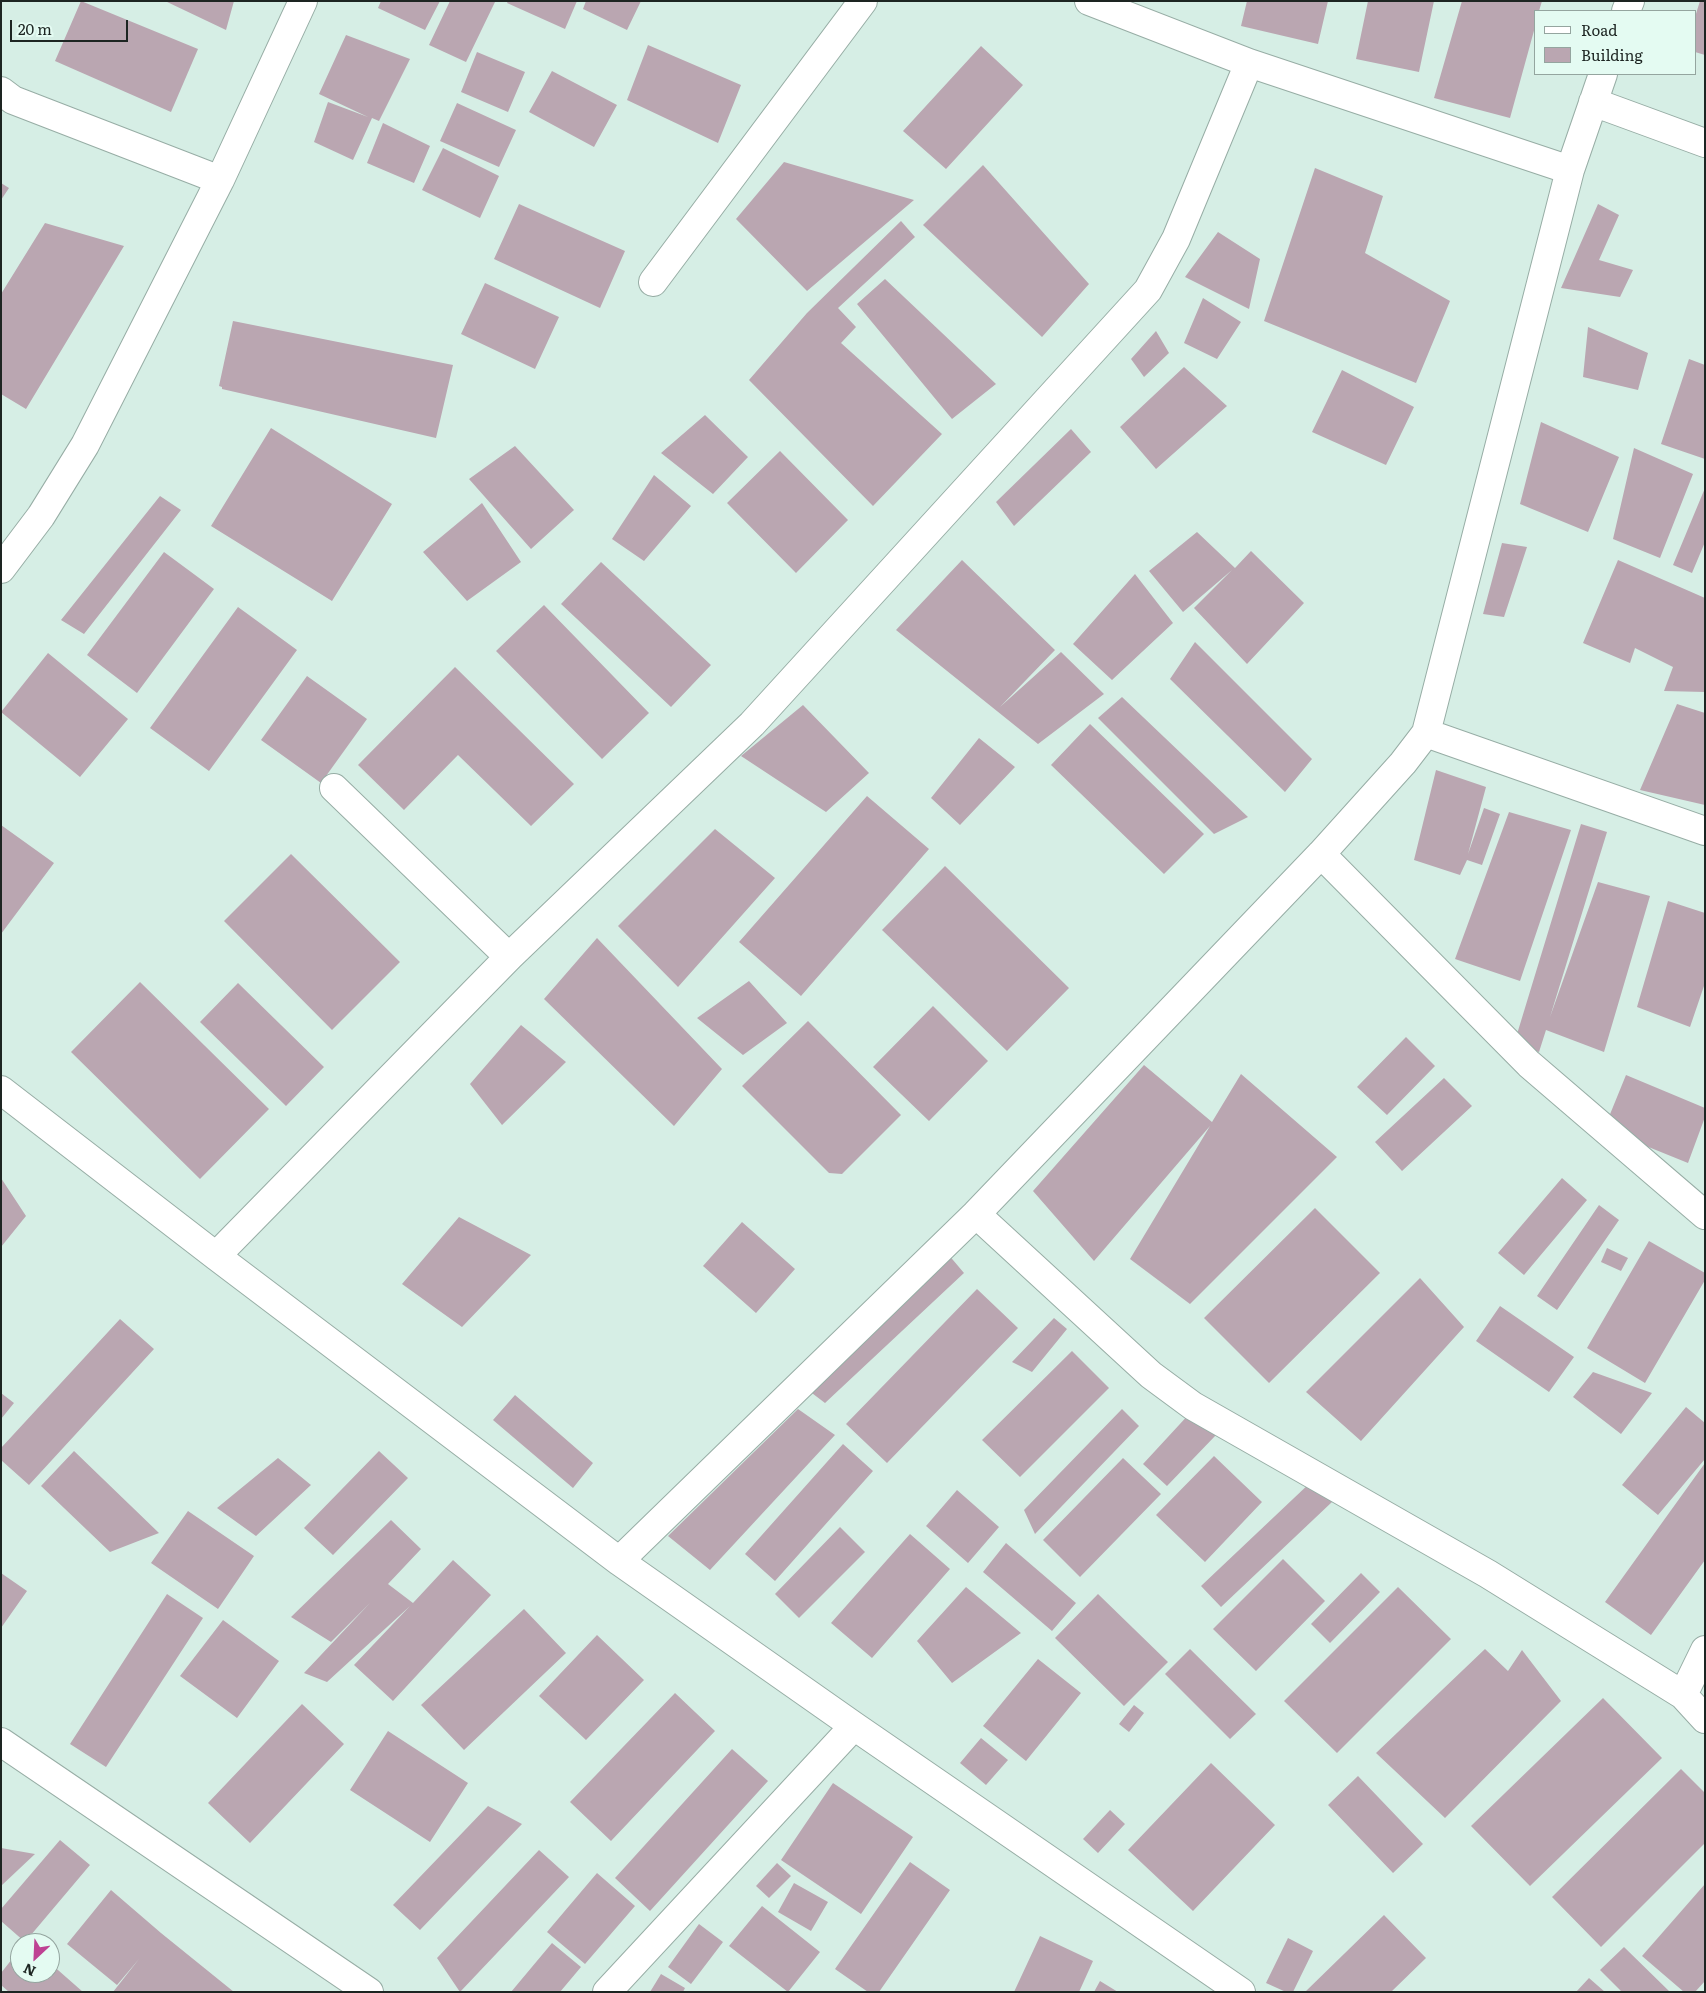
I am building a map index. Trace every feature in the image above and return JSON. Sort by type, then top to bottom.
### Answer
[{"type":"street","points":[[1,569],[41,516],[85,445],[220,180],[303,1]]},
{"type":"street","points":[[653,282],[863,1]]},
{"type":"street","points":[[1089,1],[1248,63],[1570,170]]},
{"type":"street","points":[[216,1256],[509,957],[752,724],[1148,290],[1176,239],[1248,63]]},
{"type":"street","points":[[619,1561],[976,1214],[1320,854],[1403,764],[1426,733],[1570,170],[1603,75]]},
{"type":"street","points":[[1,91],[13,100],[220,180]]},
{"type":"street","points":[[1593,102],[1705,143]]},
{"type":"street","points":[[1426,733],[1705,831]]},
{"type":"street","points":[[334,788],[509,957]]},
{"type":"street","points":[[1320,854],[1529,1064],[1705,1215]]},
{"type":"street","points":[[1,1090],[216,1256],[619,1561],[854,1726],[1240,1992]]},
{"type":"street","points":[[976,1214],[1151,1375],[1193,1406],[1488,1574],[1682,1695],[1705,1719]]},
{"type":"street","points":[[1682,1695],[1705,1650]]},
{"type":"street","points":[[607,1992],[854,1726]]},
{"type":"street","points":[[1,1742],[369,1992]]},
{"type":"building","points":[[81,1],[198,49],[171,112],[55,61]]},
{"type":"building","points":[[165,1],[234,1],[226,30]]},
{"type":"building","points":[[381,1],[440,1],[425,30],[378,8]]},
{"type":"building","points":[[450,1],[495,2],[466,62],[429,45]]},
{"type":"building","points":[[508,1],[577,1],[565,29],[507,3]]},
{"type":"building","points":[[586,1],[641,1],[627,30],[583,9]]},
{"type":"building","points":[[1247,1],[1328,1],[1318,44],[1241,26]]},
{"type":"building","points":[[1368,1],[1434,1],[1419,72],[1356,59]]},
{"type":"building","points":[[1462,1],[1542,1],[1539,10],[1534,10],[1534,31],[1510,118],[1434,98]]},
{"type":"building","points":[[1700,1],[1705,1],[1705,55],[1696,52],[1696,14]]},
{"type":"building","points":[[346,35],[410,59],[379,121],[372,118],[353,160],[314,142],[328,102],[368,117],[319,94]]},
{"type":"building","points":[[648,45],[741,85],[718,143],[627,100]]},
{"type":"building","points":[[981,46],[1023,85],[946,169],[903,131]]},
{"type":"building","points":[[477,52],[525,72],[508,112],[461,92]]},
{"type":"building","points":[[552,71],[617,105],[594,147],[529,112]]},
{"type":"building","points":[[457,103],[516,130],[499,167],[440,141]]},
{"type":"building","points":[[383,123],[430,146],[414,183],[367,163]]},
{"type":"building","points":[[443,148],[499,176],[480,218],[422,190]]},
{"type":"building","points":[[784,162],[914,200],[807,291],[736,219]]},
{"type":"building","points":[[983,165],[1089,284],[1042,337],[923,225]]},
{"type":"building","points":[[1315,168],[1383,196],[1365,253],[1450,301],[1416,383],[1264,321]]},
{"type":"building","points":[[1,183],[9,188],[1,200]]},
{"type":"building","points":[[519,204],[625,251],[600,308],[494,259]]},
{"type":"building","points":[[1598,204],[1619,215],[1599,260],[1633,270],[1620,297],[1561,288]]},
{"type":"building","points":[[901,221],[915,237],[838,308],[856,327],[841,343],[942,434],[873,506],[749,380],[807,313]]},
{"type":"building","points":[[45,223],[124,246],[26,409],[1,394],[1,294]]},
{"type":"building","points":[[1218,232],[1260,259],[1249,309],[1185,277]]},
{"type":"building","points":[[885,279],[996,384],[952,419],[857,304]]},
{"type":"building","points":[[485,283],[559,317],[535,369],[461,334]]},
{"type":"building","points":[[1203,298],[1241,322],[1217,359],[1184,343]]},
{"type":"building","points":[[233,321],[453,365],[436,438],[222,389],[219,386]]},
{"type":"building","points":[[1588,327],[1648,353],[1638,390],[1583,377]]},
{"type":"building","points":[[1156,331],[1169,353],[1144,377],[1131,359]]},
{"type":"building","points":[[1689,359],[1705,365],[1705,459],[1661,444]]},
{"type":"building","points":[[1184,367],[1227,406],[1156,469],[1120,427]]},
{"type":"building","points":[[1342,370],[1414,407],[1386,465],[1312,432]]},
{"type":"building","points":[[705,415],[748,457],[713,494],[661,453]]},
{"type":"building","points":[[1541,422],[1619,457],[1588,532],[1520,504]]},
{"type":"building","points":[[271,428],[392,504],[332,601],[211,526]]},
{"type":"building","points":[[1071,429],[1091,452],[1014,526],[996,502]]},
{"type":"building","points":[[515,446],[574,510],[531,549],[469,479]]},
{"type":"building","points":[[1634,448],[1693,474],[1660,558],[1613,539]]},
{"type":"building","points":[[780,451],[848,520],[796,573],[727,503]]},
{"type":"building","points":[[654,475],[691,506],[644,561],[612,539]]},
{"type":"building","points":[[1705,488],[1705,542],[1692,573],[1673,565]]},
{"type":"building","points":[[160,496],[181,510],[84,634],[61,620]]},
{"type":"building","points":[[482,503],[521,562],[467,601],[423,552]]},
{"type":"building","points":[[1197,532],[1235,568],[1251,551],[1304,603],[1247,664],[1194,608],[1232,570],[1183,612],[1149,571]]},
{"type":"building","points":[[1502,543],[1527,547],[1504,617],[1483,614]]},
{"type":"building","points":[[164,552],[214,589],[137,693],[87,655]]},
{"type":"building","points":[[962,560],[1055,650],[1000,707],[1061,652],[1104,694],[1038,744],[896,630]]},
{"type":"building","points":[[1618,560],[1705,598],[1705,692],[1664,691],[1673,667],[1635,648],[1630,663],[1583,643]]},
{"type":"building","points":[[601,562],[711,665],[671,707],[561,604]]},
{"type":"building","points":[[1135,574],[1173,623],[1112,680],[1073,644]]},
{"type":"building","points":[[544,605],[649,713],[602,759],[496,651]]},
{"type":"building","points":[[238,607],[297,650],[209,771],[150,728]]},
{"type":"building","points":[[1195,642],[1312,759],[1285,792],[1170,679]]},
{"type":"building","points":[[48,653],[128,719],[80,777],[1,712]]},
{"type":"building","points":[[455,667],[574,784],[531,826],[458,755],[404,810],[358,765]]},
{"type":"building","points":[[307,676],[367,719],[321,783],[261,740]]},
{"type":"building","points":[[1122,697],[1248,817],[1214,834],[1098,718]]},
{"type":"building","points":[[1677,704],[1705,713],[1705,805],[1640,790]]},
{"type":"building","points":[[803,705],[869,773],[826,812],[741,756]]},
{"type":"building","points":[[1090,724],[1204,834],[1164,874],[1051,765]]},
{"type":"building","points":[[979,738],[1015,767],[960,825],[931,798]]},
{"type":"building","points":[[1436,770],[1486,787],[1468,854],[1484,808],[1500,814],[1482,865],[1467,860],[1460,875],[1414,860]]},
{"type":"building","points":[[867,796],[929,849],[801,996],[739,942]]},
{"type":"building","points":[[1509,812],[1571,830],[1520,981],[1455,959]]},
{"type":"building","points":[[1581,824],[1607,832],[1550,1017],[1598,882],[1650,896],[1604,1052],[1546,1030],[1539,1052],[1514,1044]]},
{"type":"building","points":[[1,825],[54,863],[1,934]]},
{"type":"building","points":[[715,829],[775,878],[678,987],[618,926]]},
{"type":"building","points":[[291,854],[400,962],[332,1030],[224,921]]},
{"type":"building","points":[[945,866],[1069,988],[1007,1051],[882,930]]},
{"type":"building","points":[[1668,901],[1705,913],[1705,983],[1690,1027],[1637,1007]]},
{"type":"building","points":[[597,938],[722,1069],[674,1126],[544,999]]},
{"type":"building","points":[[749,981],[787,1023],[743,1055],[697,1018]]},
{"type":"building","points":[[140,982],[269,1109],[200,1179],[71,1052]]},
{"type":"building","points":[[238,983],[324,1067],[286,1106],[200,1022]]},
{"type":"building","points":[[933,1006],[988,1061],[929,1121],[873,1067]]},
{"type":"building","points":[[808,1021],[901,1115],[842,1174],[829,1173],[742,1086]]},
{"type":"building","points":[[521,1025],[566,1062],[502,1125],[470,1084]]},
{"type":"building","points":[[1406,1037],[1435,1066],[1387,1115],[1357,1087]]},
{"type":"building","points":[[1144,1065],[1212,1122],[1241,1074],[1337,1157],[1190,1304],[1130,1259],[1210,1126],[1094,1261],[1033,1191]]},
{"type":"building","points":[[1626,1075],[1705,1108],[1705,1117],[1688,1163],[1604,1129]]},
{"type":"building","points":[[1444,1078],[1472,1106],[1402,1171],[1375,1142]]},
{"type":"building","points":[[1,1178],[26,1216],[1,1247]]},
{"type":"building","points":[[1562,1178],[1587,1200],[1524,1275],[1498,1253]]},
{"type":"building","points":[[1599,1205],[1619,1220],[1557,1310],[1537,1296]]},
{"type":"building","points":[[1315,1208],[1380,1273],[1269,1383],[1204,1318]]},
{"type":"building","points":[[459,1217],[531,1255],[462,1327],[402,1284]]},
{"type":"building","points":[[742,1222],[795,1269],[756,1313],[703,1266]]},
{"type":"building","points":[[1649,1241],[1705,1273],[1705,1280],[1645,1383],[1587,1348]]},
{"type":"building","points":[[942,1247],[964,1273],[825,1403],[800,1384]]},
{"type":"building","points":[[1607,1248],[1628,1258],[1621,1271],[1601,1262]]},
{"type":"building","points":[[1420,1278],[1464,1327],[1361,1441],[1306,1392]]},
{"type":"building","points":[[977,1289],[1018,1328],[887,1463],[846,1424]]},
{"type":"building","points":[[1500,1306],[1574,1357],[1549,1392],[1476,1341]]},
{"type":"building","points":[[1054,1318],[1067,1329],[1032,1372],[1012,1362]]},
{"type":"building","points":[[120,1319],[154,1349],[29,1485],[1,1460],[1,1448]]},
{"type":"building","points":[[1072,1351],[1109,1388],[1020,1477],[982,1440]]},
{"type":"building","points":[[1593,1372],[1652,1393],[1621,1434],[1573,1397]]},
{"type":"building","points":[[1,1393],[14,1403],[1,1419]]},
{"type":"building","points":[[515,1395],[593,1463],[573,1488],[493,1420]]},
{"type":"building","points":[[1686,1407],[1705,1423],[1705,1459],[1658,1515],[1622,1485]]},
{"type":"building","points":[[798,1409],[835,1435],[710,1570],[668,1536]]},
{"type":"building","points":[[1122,1409],[1139,1426],[1035,1534],[1024,1510]]},
{"type":"building","points":[[1191,1412],[1216,1435],[1167,1486],[1143,1464]]},
{"type":"building","points":[[843,1444],[873,1471],[775,1581],[745,1554]]},
{"type":"building","points":[[74,1451],[159,1533],[110,1552],[41,1486]]},
{"type":"building","points":[[379,1451],[408,1478],[333,1555],[304,1528]]},
{"type":"building","points":[[1214,1456],[1262,1502],[1205,1562],[1156,1515]]},
{"type":"building","points":[[278,1458],[311,1485],[256,1536],[217,1508]]},
{"type":"building","points":[[1123,1458],[1161,1494],[1080,1577],[1043,1540]]},
{"type":"building","points":[[1705,1463],[1705,1560],[1651,1635],[1605,1602]]},
{"type":"building","points":[[1312,1481],[1332,1502],[1221,1607],[1201,1586]]},
{"type":"building","points":[[957,1490],[999,1527],[968,1563],[926,1526]]},
{"type":"building","points":[[188,1511],[254,1556],[218,1609],[151,1563]]},
{"type":"building","points":[[391,1520],[421,1549],[388,1584],[413,1603],[453,1560],[491,1595],[393,1701],[354,1665],[410,1606],[327,1682],[304,1673],[370,1603],[331,1642],[291,1617]]},
{"type":"building","points":[[840,1527],[865,1552],[799,1618],[775,1594]]},
{"type":"building","points":[[910,1534],[950,1569],[872,1658],[831,1623]]},
{"type":"building","points":[[1006,1543],[1076,1603],[1052,1631],[983,1572]]},
{"type":"building","points":[[1283,1559],[1325,1601],[1256,1671],[1213,1629]]},
{"type":"building","points":[[1,1573],[27,1591],[1,1628]]},
{"type":"building","points":[[1361,1573],[1380,1592],[1330,1643],[1311,1624]]},
{"type":"building","points":[[966,1587],[1021,1633],[952,1683],[917,1641]]},
{"type":"building","points":[[1398,1587],[1451,1639],[1337,1753],[1284,1701]]},
{"type":"building","points":[[167,1594],[203,1618],[106,1767],[70,1744]]},
{"type":"building","points":[[1098,1594],[1168,1662],[1124,1706],[1055,1638]]},
{"type":"building","points":[[524,1609],[566,1653],[464,1750],[421,1705]]},
{"type":"building","points":[[223,1620],[279,1661],[237,1718],[180,1676]]},
{"type":"building","points":[[597,1635],[644,1680],[586,1740],[539,1696]]},
{"type":"building","points":[[1190,1649],[1256,1714],[1230,1739],[1165,1674]]},
{"type":"building","points":[[1485,1649],[1508,1671],[1522,1650],[1561,1701],[1445,1818],[1376,1753]]},
{"type":"building","points":[[1038,1659],[1081,1693],[1026,1761],[983,1726]]},
{"type":"building","points":[[675,1693],[715,1731],[611,1841],[570,1802]]},
{"type":"building","points":[[1603,1698],[1662,1758],[1530,1886],[1471,1826]]},
{"type":"building","points":[[302,1704],[344,1744],[250,1843],[208,1803]]},
{"type":"building","points":[[1134,1705],[1144,1713],[1129,1732],[1119,1724]]},
{"type":"building","points":[[388,1731],[468,1783],[430,1842],[350,1790]]},
{"type":"building","points":[[981,1738],[1008,1760],[986,1785],[960,1763]]},
{"type":"building","points":[[732,1749],[768,1781],[650,1911],[615,1878]]},
{"type":"building","points":[[1211,1763],[1275,1825],[1193,1911],[1128,1850]]},
{"type":"building","points":[[1681,1769],[1705,1793],[1705,1843],[1601,1947],[1552,1897]]},
{"type":"building","points":[[1358,1776],[1423,1844],[1393,1873],[1328,1805]]},
{"type":"building","points":[[833,1783],[913,1837],[861,1914],[781,1860]]},
{"type":"building","points":[[488,1806],[522,1824],[420,1930],[393,1905]]},
{"type":"building","points":[[1110,1810],[1125,1824],[1098,1853],[1083,1839]]},
{"type":"building","points":[[60,1840],[90,1865],[33,1933],[15,1933],[1,1921],[1,1909]]},
{"type":"building","points":[[1,1848],[35,1854],[1,1886]]},
{"type":"building","points":[[539,1850],[569,1877],[460,1992],[437,1958]]},
{"type":"building","points":[[910,1862],[950,1890],[879,1992],[868,1992],[835,1969]]},
{"type":"building","points":[[777,1863],[791,1876],[769,1898],[756,1886]]},
{"type":"building","points":[[597,1873],[635,1906],[585,1964],[547,1932]]},
{"type":"building","points":[[794,1883],[828,1902],[811,1931],[778,1912]]},
{"type":"building","points":[[1705,1884],[1705,1981],[1695,1992],[1684,1992],[1642,1956]]},
{"type":"building","points":[[111,1890],[234,1992],[113,1992],[139,1959],[117,1985],[67,1944]]},
{"type":"building","points":[[762,1906],[820,1952],[788,1992],[729,1946]]},
{"type":"building","points":[[1384,1915],[1426,1958],[1391,1992],[1305,1992]]},
{"type":"building","points":[[699,1924],[723,1942],[691,1984],[668,1967]]},
{"type":"building","points":[[1040,1936],[1093,1961],[1079,1992],[1014,1992]]},
{"type":"building","points":[[1288,1938],[1313,1951],[1293,1992],[1286,1992],[1266,1983]]},
{"type":"building","points":[[552,1943],[581,1967],[560,1992],[511,1992]]},
{"type":"building","points":[[1624,1947],[1670,1992],[1622,1992],[1600,1970]]},
{"type":"building","points":[[10,1962],[10,1983],[60,1983],[60,1972],[83,1992],[9,1992],[1,1985],[1,1973]]},
{"type":"building","points":[[661,1974],[685,1988],[683,1992],[650,1992]]},
{"type":"building","points":[[1589,1978],[1605,1992],[1576,1992]]},
{"type":"building","points":[[1100,1981],[1118,1992],[1094,1992]]}]
